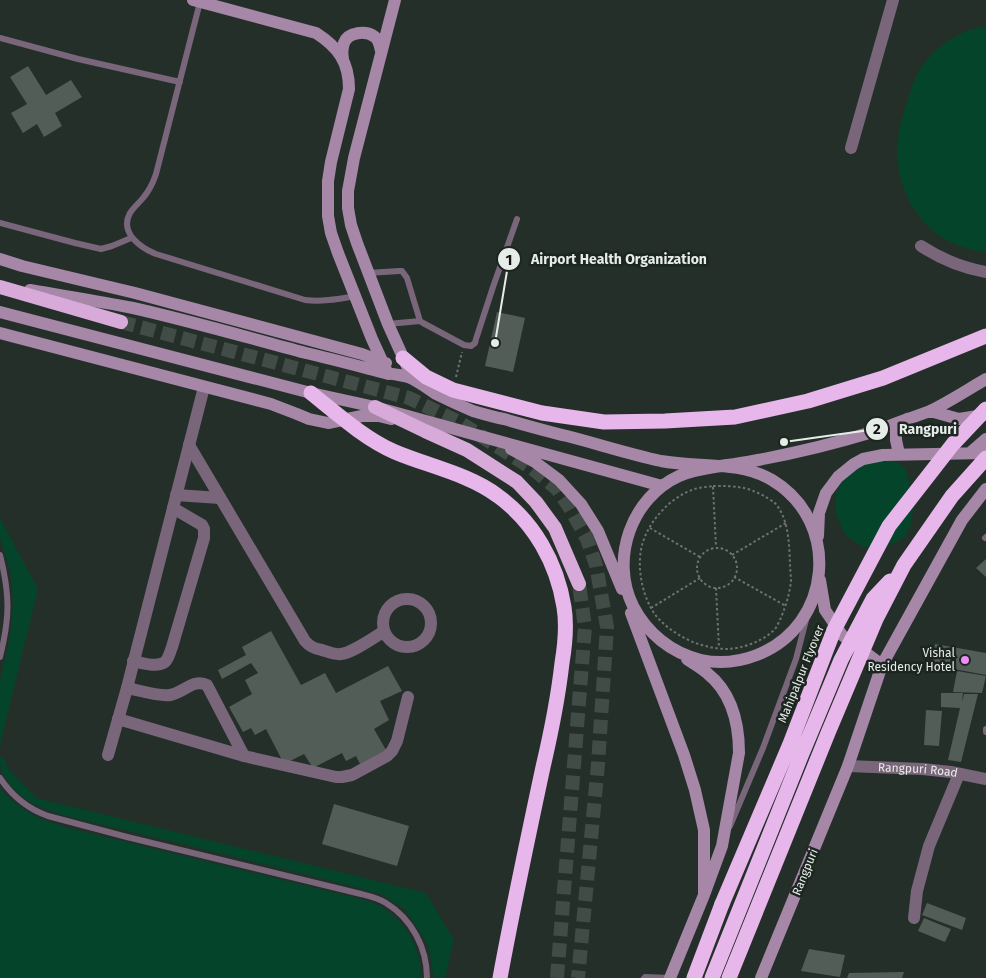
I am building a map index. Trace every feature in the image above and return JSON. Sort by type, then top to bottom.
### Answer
[{"type":"highway","points":[[0,286],[121,322]]},
{"type":"highway","points":[[408,369],[453,390],[542,413],[604,422],[665,421],[735,417],[808,401],[882,378],[986,336]]},
{"type":"highway","points":[[311,393],[362,433],[393,451],[481,484],[500,496],[531,528],[543,546],[553,566],[560,587],[565,631],[559,695],[500,978]]},
{"type":"highway","points":[[375,407],[467,450],[517,482],[536,502],[555,528],[579,584]]},
{"type":"highway","name":"Mahipalpur Flyover","points":[[694,978],[722,904],[790,744],[834,630],[889,526],[953,444],[986,409]]},
{"type":"highway","points":[[729,978],[876,620],[904,566],[952,496],[986,458]]},
{"type":"highway","points":[[712,978],[841,660],[873,599],[904,566]]},
{"type":"main road","points":[[395,0],[354,158],[348,191],[348,208],[351,225],[368,272],[408,369]]},
{"type":"main road","points":[[196,1],[316,33],[335,47],[342,59],[349,79],[349,89],[331,162],[328,181],[328,216],[331,233],[338,253],[388,374]]},
{"type":"main road","points":[[342,59],[344,42],[353,34],[367,34],[375,37],[381,51]]},
{"type":"main road","points":[[0,259],[362,354],[408,369],[437,394],[476,412],[664,461],[738,468],[770,479],[796,500],[813,528],[820,560],[816,592],[810,607],[791,633],[778,644],[749,658],[717,662],[701,660],[671,648]]},
{"type":"main road","points":[[0,286],[132,308],[388,374],[408,369]]},
{"type":"main road","points":[[0,312],[311,393],[375,407],[662,486]]},
{"type":"main road","points":[[0,333],[271,404],[309,419],[328,423],[362,416],[379,416],[407,422]]},
{"type":"main road","points":[[670,978],[722,846],[739,753],[739,739],[733,710],[718,684],[708,673],[652,633],[630,600],[626,588],[623,563],[627,538],[634,520],[644,504],[662,486],[684,474],[709,467],[778,456],[872,432],[930,411],[986,379]]},
{"type":"main road","points":[[930,411],[959,419],[986,415]]},
{"type":"main road","points":[[896,424],[896,440],[899,454]]},
{"type":"main road","points":[[488,438],[535,462],[559,480],[581,504],[598,531],[684,756],[695,790],[704,830],[704,895]]},
{"type":"main road","points":[[971,452],[986,439]]},
{"type":"main road","points":[[817,544],[822,503],[831,484],[845,470],[863,459],[899,454],[986,453]]},
{"type":"main road","name":"Rangpuri","points":[[761,978],[848,766],[882,665],[962,520],[986,488]]},
{"type":"main road","points":[[819,576],[825,610],[842,635],[882,665]]},
{"type":"street","points":[[851,148],[893,0]]},
{"type":"street","points":[[921,246],[938,256],[969,269],[986,272]]},
{"type":"street","points":[[108,755],[204,387]]},
{"type":"street","points":[[189,444],[309,646],[334,654],[341,654],[383,632]]},
{"type":"street","points":[[176,495],[220,498]]},
{"type":"street","points":[[133,661],[155,665],[165,662],[168,657],[204,538],[202,525],[173,508]]},
{"type":"street","points":[[127,688],[165,695],[178,693],[195,683],[207,685],[244,756]]},
{"type":"street","points":[[118,719],[244,756],[336,777],[346,777],[390,753],[397,741],[408,697]]},
{"type":"street","name":"Rangpuri Road","points":[[848,766],[922,769],[951,772],[986,780]]},
{"type":"street","points":[[914,918],[917,891],[929,846],[959,774]]},
{"type":"lane","points":[[196,1],[180,82],[156,174],[151,188],[130,213],[127,220],[131,238],[145,250],[156,254],[305,300],[332,300],[356,296]]},
{"type":"lane","points":[[0,38],[78,59],[180,82]]},
{"type":"lane","points":[[368,272],[402,272],[407,278],[420,320],[464,345],[471,346],[475,343],[517,219]]},
{"type":"lane","points":[[0,223],[101,249],[131,238]]},
{"type":"lane","points":[[388,324],[420,320]]},
{"type":"lane","points":[[0,555],[7,585],[8,599],[6,626],[0,657]]},
{"type":"lane","points":[[722,846],[763,748],[796,659],[810,607]]},
{"type":"lane","points":[[0,778],[26,806],[48,816],[361,894],[385,902],[402,916],[417,935],[425,958],[427,978]]},
{"type":"lane","points":[[644,978],[670,978]]},
{"type":"path","points":[[453,390],[464,345]]},
{"type":"path","points":[[713,486],[716,547]]},
{"type":"path","points":[[713,486],[737,486],[755,491],[774,502],[786,523],[791,580],[786,606],[774,630],[765,638],[748,646],[728,649],[692,643],[668,628],[651,608],[643,588],[640,568],[642,546],[650,528],[662,511],[679,496],[698,488],[713,486]]},
{"type":"path","points":[[732,555],[786,523]]},
{"type":"path","points":[[650,528],[700,557]]},
{"type":"path","points":[[716,547],[726,550],[732,555],[736,566],[734,577],[727,585],[716,588],[704,583],[697,571],[700,557],[707,550],[716,547]]},
{"type":"path","points":[[734,577],[786,606]]},
{"type":"path","points":[[651,608],[700,578]]},
{"type":"path","points":[[716,588],[719,648]]},
{"type":"green space","points":[[986,26],[986,253],[950,242],[926,224],[908,199],[902,185],[897,155],[901,121],[919,71],[932,55],[948,41],[966,31]]},
{"type":"green space","points":[[866,461],[895,461],[905,468],[910,483],[914,504],[911,524],[904,538],[884,548],[863,547],[845,535],[836,514],[836,493],[843,478]]},
{"type":"green space","points":[[0,518],[38,589],[1,744],[0,681],[10,636],[13,603],[10,570],[0,538]]},
{"type":"green space","points":[[4,757],[7,767],[36,798],[426,893],[454,940],[445,978],[433,978],[428,945],[419,930],[404,909],[381,894],[63,815],[46,809],[26,799],[9,784],[1,768],[0,758]]},
{"type":"green space","points":[[0,788],[25,810],[45,820],[66,827],[374,903],[386,910],[403,925],[415,945],[421,967],[421,978],[0,978]]},
{"type":"building","points":[[28,66],[46,95],[71,80],[82,97],[55,113],[62,126],[44,137],[37,124],[23,133],[11,113],[27,104],[10,77]]},
{"type":"building","points":[[497,312],[525,318],[513,372],[485,366]]},
{"type":"building","points":[[986,559],[986,577],[976,568]]},
{"type":"building","points":[[271,631],[301,685],[325,673],[336,693],[388,666],[402,691],[380,701],[389,720],[374,729],[386,750],[360,764],[356,756],[346,761],[342,753],[313,768],[304,754],[284,764],[266,729],[255,735],[251,728],[243,732],[229,707],[252,694],[245,680],[258,673],[251,663],[222,679],[218,670],[246,655],[242,647]]},
{"type":"building","points":[[935,644],[986,653],[986,675],[932,665]]},
{"type":"building","points":[[957,671],[986,676],[982,693],[953,692]]},
{"type":"building","points":[[941,693],[963,693],[962,702],[964,694],[978,694],[961,762],[948,760],[960,708],[941,707]]},
{"type":"building","points":[[926,710],[942,711],[939,746],[924,745]]},
{"type":"building","points":[[334,804],[409,826],[397,866],[322,844]]},
{"type":"building","points":[[927,903],[966,918],[962,930],[922,915]]},
{"type":"building","points":[[924,918],[951,929],[945,942],[918,931]]},
{"type":"building","points":[[809,949],[845,955],[840,977],[801,971]]},
{"type":"building","points":[[904,972],[902,978],[847,978],[849,973]]},
{"type":"tunnel","points":[[121,322],[409,398],[459,422],[533,469],[557,489],[587,539],[596,565],[607,627],[598,764],[578,978]]},
{"type":"tunnel","points":[[557,978],[585,627],[579,584]]},
{"type":"place","name":"Airport Health Organization","points":[[495,343]]},
{"type":"place","name":"Rangpuri","points":[[784,442]]},
{"type":"place","name":"Vishal Residency Hotel","points":[[965,660]]}]
